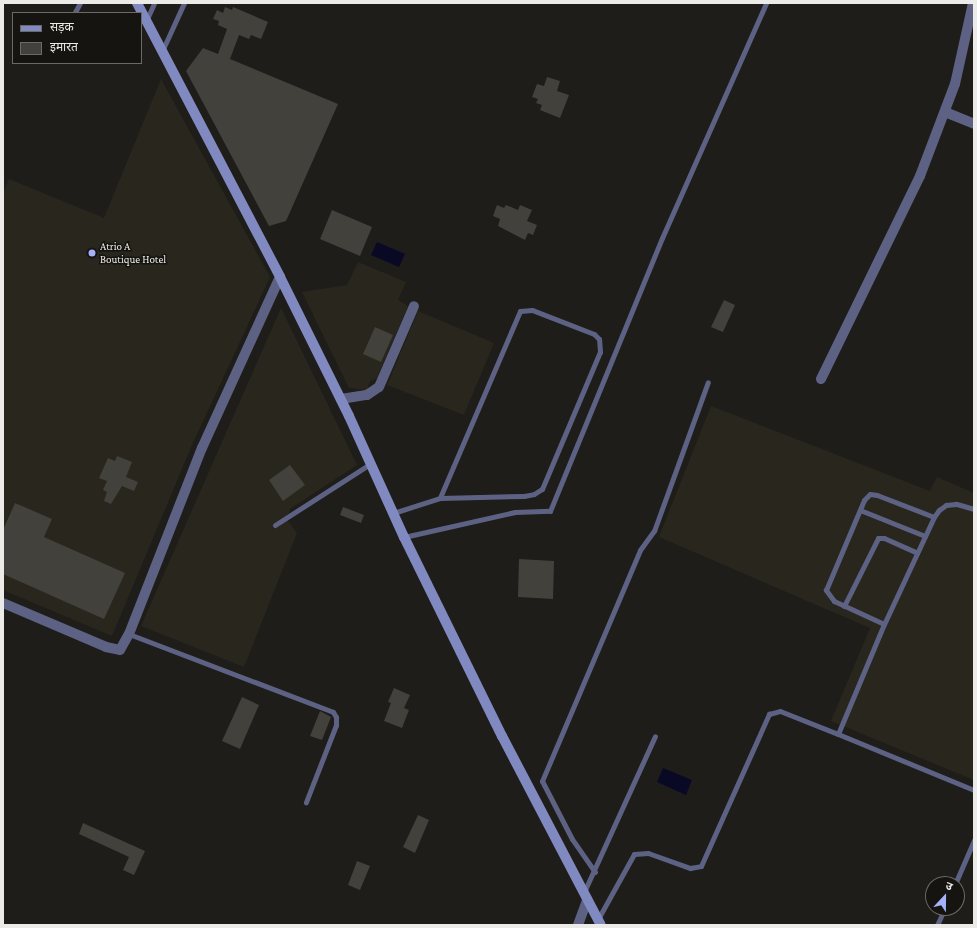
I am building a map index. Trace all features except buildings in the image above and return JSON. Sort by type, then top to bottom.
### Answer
[{"type":"main road","points":[[137,3],[163,49],[280,277],[341,400],[404,537],[502,736],[599,922]]},
{"type":"street","points":[[822,379],[903,214],[945,112],[955,84],[973,3]]},
{"type":"street","points":[[945,112],[974,124]]},
{"type":"street","points":[[3,603],[114,649],[120,650],[129,634],[202,448],[280,277]]},
{"type":"street","points":[[341,400],[367,395],[379,387],[414,306]]},
{"type":"street","points":[[578,925],[585,896]]},
{"type":"lane","points":[[75,12],[80,3]]},
{"type":"lane","points":[[147,19],[154,3]]},
{"type":"lane","points":[[163,49],[184,3]]},
{"type":"lane","points":[[404,537],[515,512],[550,511],[662,238],[766,3]]},
{"type":"lane","points":[[393,513],[440,498],[524,496],[534,494],[542,489],[600,352],[599,339],[594,334],[532,310],[520,310],[440,498]]},
{"type":"lane","points":[[595,872],[572,839],[542,782],[640,550],[654,531],[708,382]]},
{"type":"lane","points":[[275,525],[370,464]]},
{"type":"lane","points":[[884,624],[844,606],[828,596],[826,590],[860,510],[867,496],[877,495],[934,517]]},
{"type":"lane","points":[[838,734],[884,624],[938,510],[946,505],[956,504],[974,509]]},
{"type":"lane","points":[[860,510],[925,536]]},
{"type":"lane","points":[[844,606],[878,538],[884,538],[917,553]]},
{"type":"lane","points":[[129,634],[333,712],[336,717],[336,725],[306,802]]},
{"type":"lane","points":[[599,922],[634,854],[648,853],[690,868],[702,866],[769,714],[780,712],[838,734],[974,790]]},
{"type":"lane","points":[[585,896],[655,736]]},
{"type":"lane","points":[[958,876],[974,840]]},
{"type":"shaded area","points":[[161,79],[270,277],[192,445],[112,636],[3,590],[3,193],[9,179],[104,218]]},
{"type":"shaded area","points":[[358,262],[406,282],[398,300],[408,306],[377,378],[370,381],[367,390],[349,388],[302,292],[347,285]]},
{"type":"shaded area","points":[[281,308],[357,465],[290,509],[288,521],[297,533],[244,667],[141,626]]},
{"type":"shaded area","points":[[418,311],[494,343],[464,415],[387,385]]},
{"type":"shaded area","points":[[711,406],[930,491],[937,477],[974,493],[974,780],[831,721],[870,628],[659,537]]},
{"type":"water","points":[[377,242],[405,254],[399,267],[371,255]]},
{"type":"water","points":[[663,768],[692,780],[686,795],[657,782]]},
{"type":"place","name":"Atrio A Boutique Hotel","points":[[92,253]]}]
